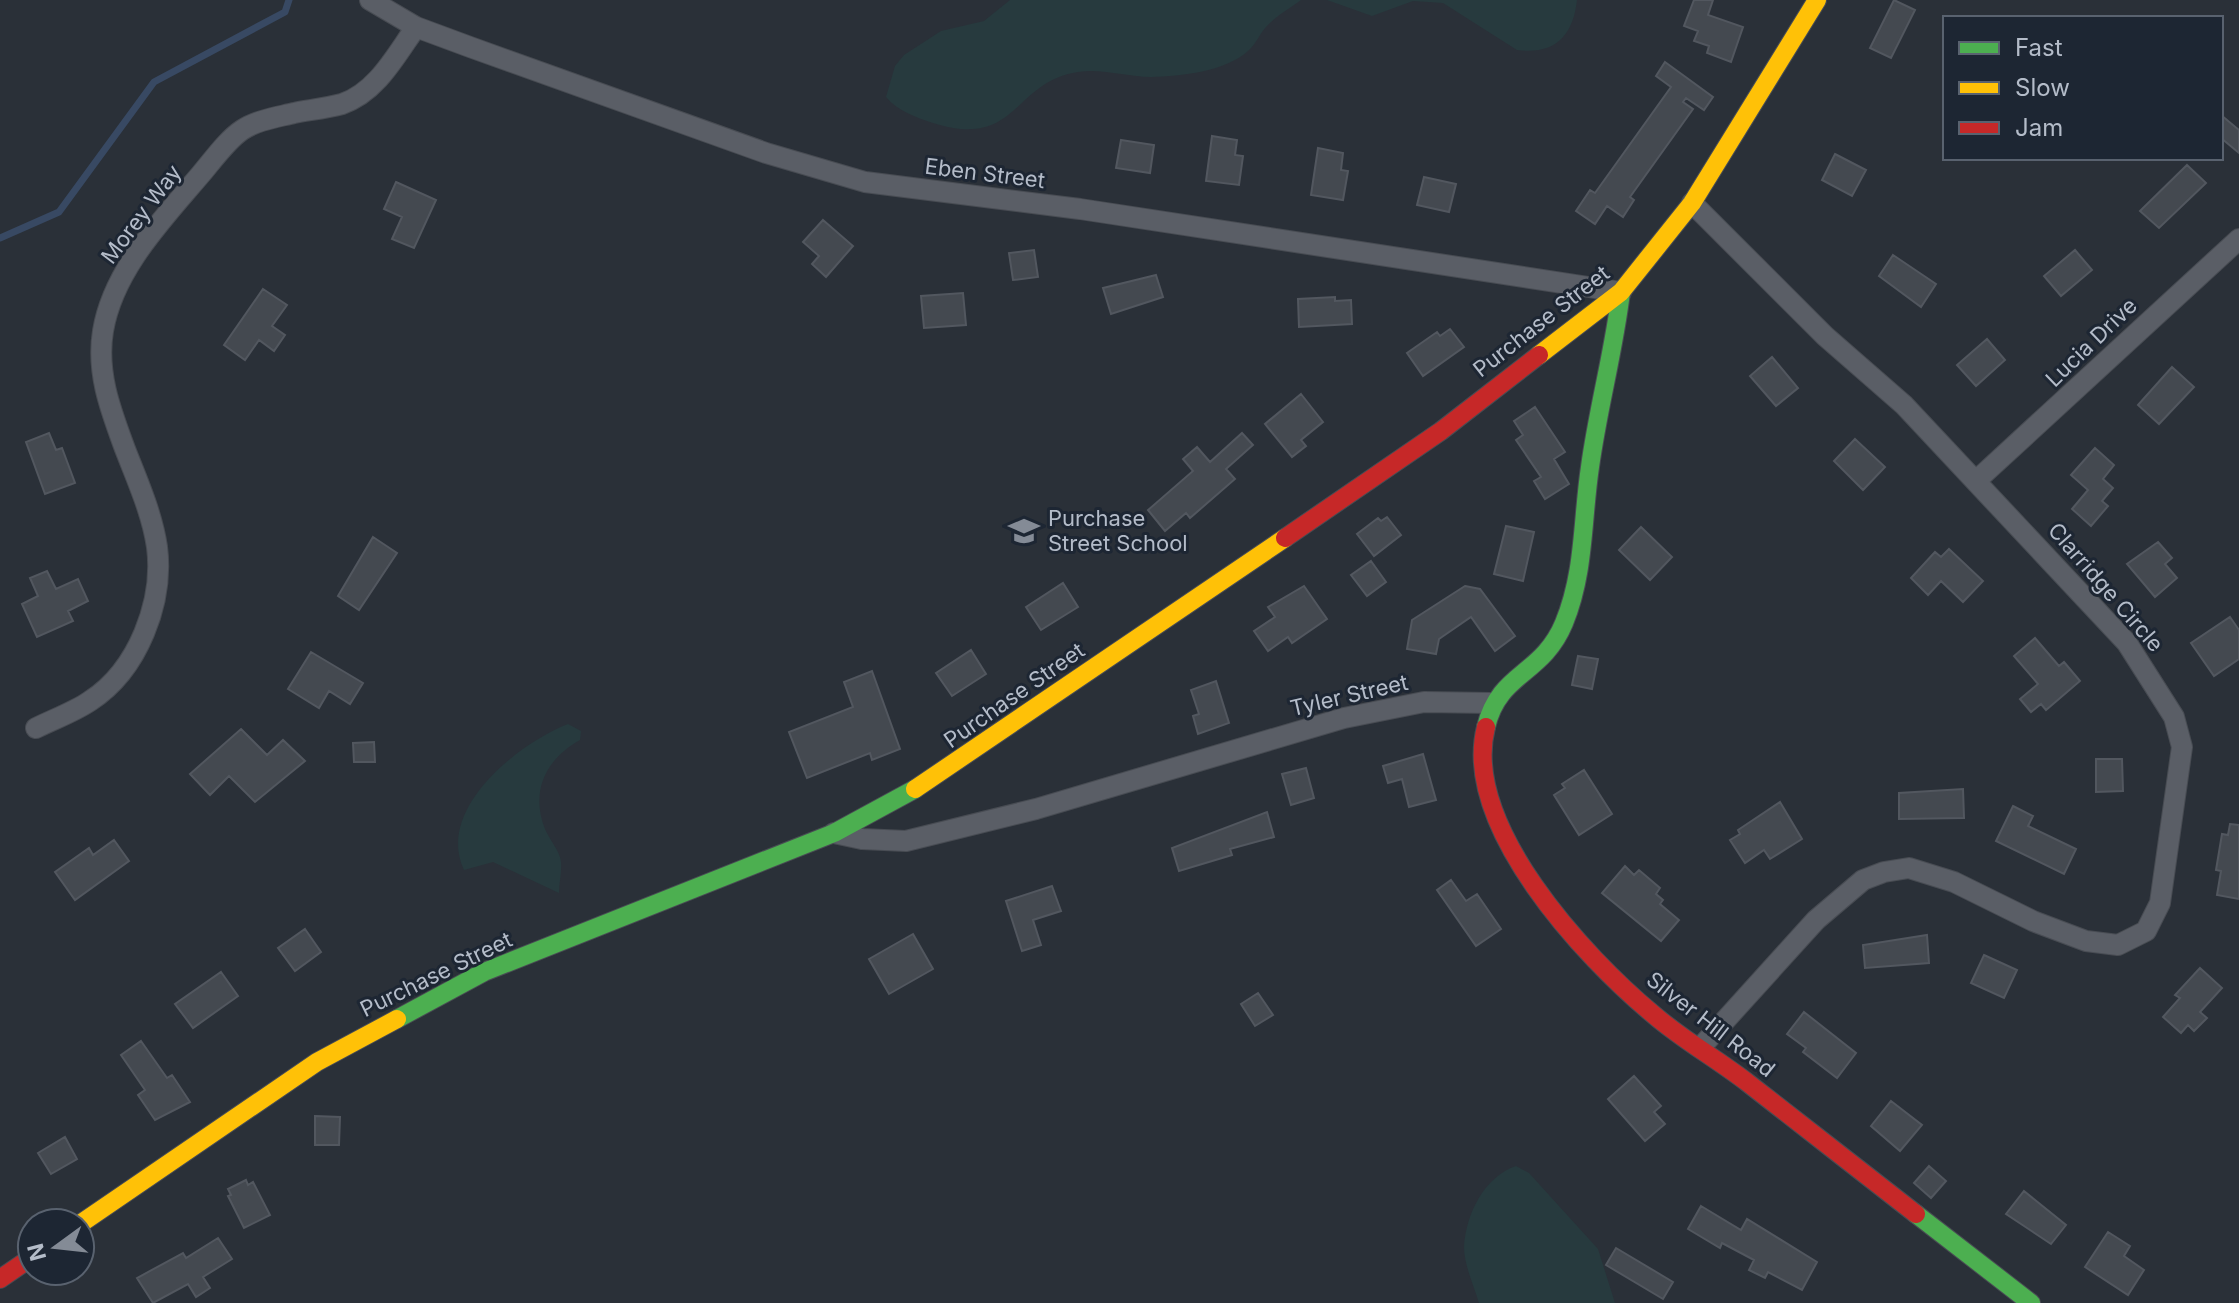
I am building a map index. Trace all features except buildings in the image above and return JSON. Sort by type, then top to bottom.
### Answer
[{"type":"main road","name":"Purchase Street","points":[[96,1213],[317,1062],[484,972],[775,859],[834,833],[938,776],[1441,431],[1621,292],[1692,203],[1817,0]]},
{"type":"main road","points":[[1491,703],[1545,657],[1557,639],[1573,599],[1583,546],[1590,465],[1614,355],[1621,292]]},
{"type":"main road","name":"Silver Hill Road","points":[[1491,703],[1483,734],[1484,770],[1493,809],[1511,853],[1529,881],[1606,970],[1654,1015],[1701,1047],[2031,1303]]},
{"type":"street","name":"Eben Street","points":[[370,0],[416,27],[766,153],[865,182],[1065,207],[1621,292]]},
{"type":"street","name":"Morey Way","points":[[36,728],[91,700],[111,682],[135,652],[148,622],[158,582],[157,547],[149,515],[108,404],[101,365],[103,331],[115,290],[154,229],[243,130],[269,119],[343,103],[364,93],[381,76],[416,27]]},
{"type":"street","name":"Clarridge Circle","points":[[1692,203],[1977,480],[2127,643],[2174,717],[2182,747],[2160,903],[2146,931],[2118,945],[2086,941],[1954,882],[1909,868],[1884,872],[1863,880],[1816,920],[1701,1047]]},
{"type":"street","name":"Lucia Drive","points":[[1977,480],[2239,239]]},
{"type":"street","name":"Tyler Street","points":[[834,833],[862,839],[906,841],[1036,809],[1218,752],[1357,715],[1424,702],[1491,703]]},
{"type":"green space","points":[[1010,0],[1301,0],[1271,22],[1249,50],[1216,68],[1189,74],[1142,77],[1078,72],[1056,78],[999,121],[982,128],[961,129],[933,123],[901,110],[886,97],[895,66],[904,55],[941,31],[984,21]]},
{"type":"green space","points":[[1327,0],[1577,0],[1571,24],[1560,40],[1552,46],[1530,51],[1517,50],[1443,3],[1413,1],[1372,16]]},
{"type":"green space","points":[[568,724],[581,731],[580,740],[550,766],[544,777],[539,802],[545,829],[560,858],[559,893],[493,862],[464,870],[458,847],[461,824],[471,802],[506,762],[548,733]]},
{"type":"green space","points":[[1516,1166],[1529,1173],[1598,1249],[1615,1303],[1479,1303],[1464,1254],[1468,1222],[1486,1188],[1505,1171]]},
{"type":"waterway","points":[[0,238],[59,212],[154,82],[285,12],[289,0]]},
{"type":"traffic: fast","points":[[1486,727],[1501,695],[1555,640],[1571,604],[1579,565],[1593,445],[1621,292]]},
{"type":"traffic: fast","points":[[397,1019],[484,972],[834,833],[915,789]]},
{"type":"traffic: fast","points":[[1916,1214],[2031,1303]]},
{"type":"traffic: slow","points":[[1539,355],[1621,292],[1692,203],[1817,0]]},
{"type":"traffic: slow","points":[[915,789],[1285,538]]},
{"type":"traffic: slow","points":[[96,1213],[317,1062],[397,1019]]},
{"type":"traffic: jam","points":[[1285,538],[1441,431],[1539,355]]},
{"type":"traffic: jam","points":[[1486,727],[1483,765],[1492,805],[1510,846],[1534,886],[1563,924],[1654,1015],[1748,1083],[1916,1214]]},
{"type":"traffic: jam","points":[[0,1279],[16,1268]]},
{"type":"place","name":"Purchase Street School","points":[[1024,531]]}]
